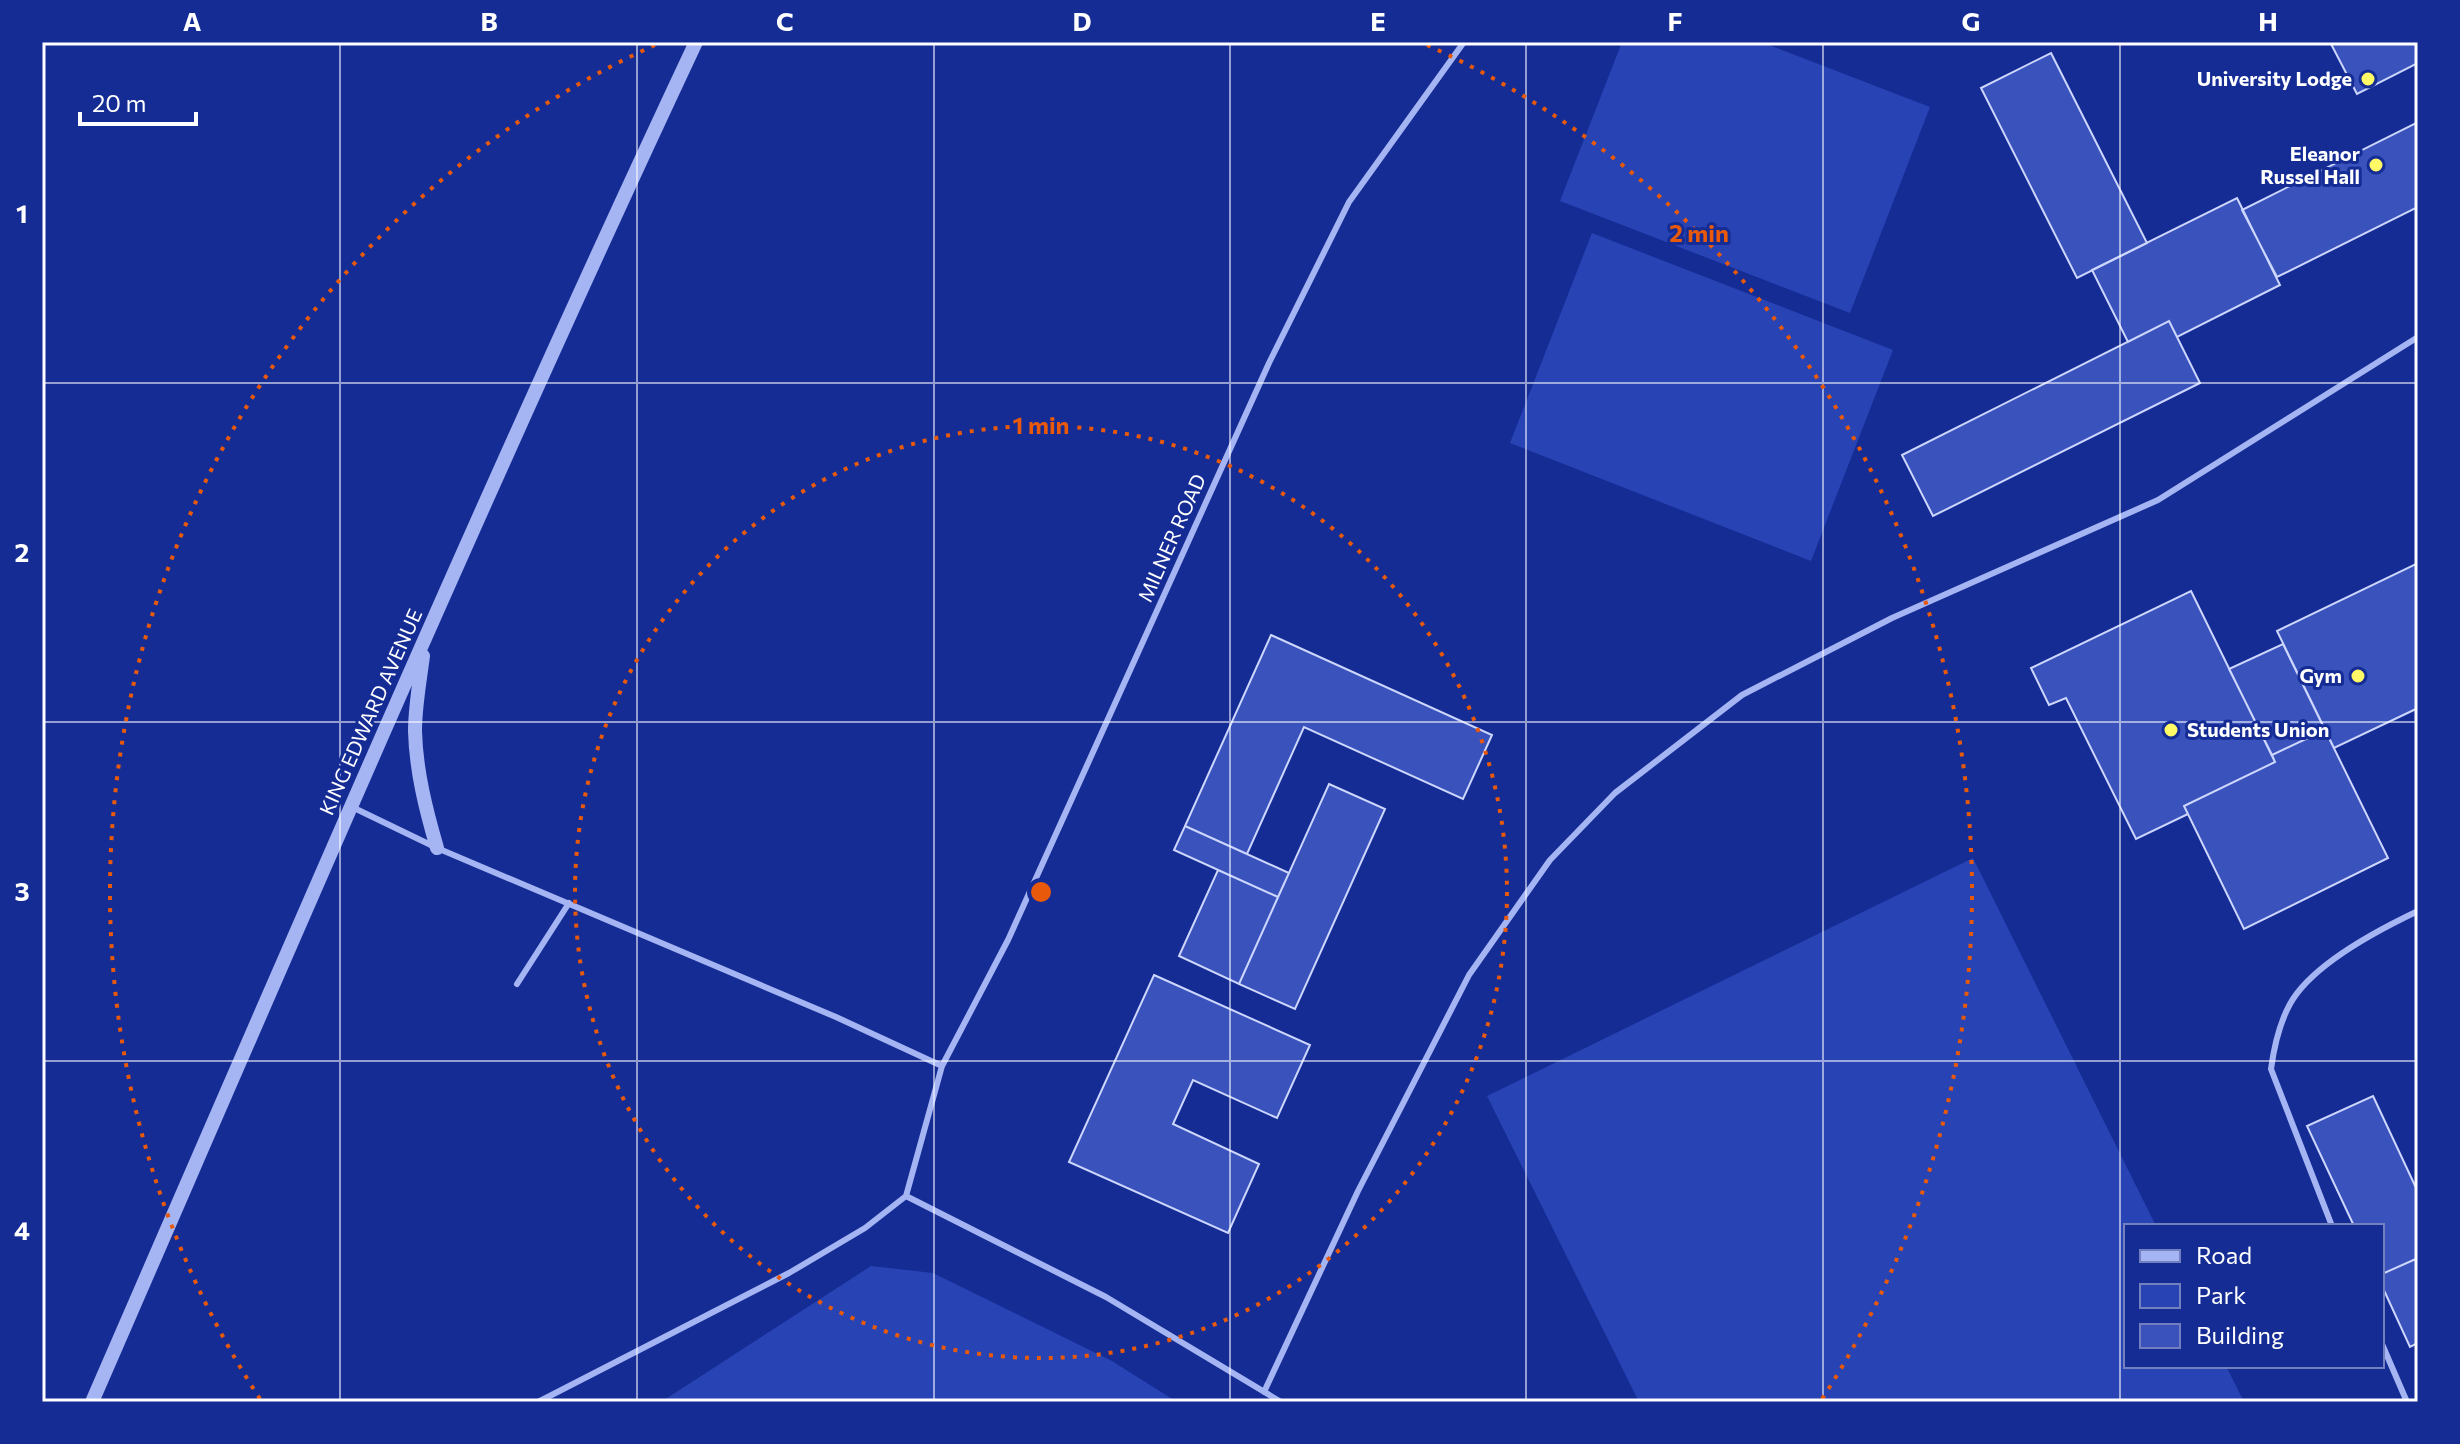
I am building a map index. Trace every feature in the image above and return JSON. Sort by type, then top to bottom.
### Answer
[{"type":"street","name":"KING EDWARD AVENUE","points":[[92,1402],[350,806],[696,42]]},
{"type":"street","points":[[425,639],[415,731],[425,806],[437,848]]},
{"type":"lane","name":"MILNER ROAD","points":[[906,1196],[942,1066],[1008,940],[1263,377],[1349,202],[1464,42]]},
{"type":"lane","points":[[1264,1392],[1364,1178],[1469,975],[1550,860],[1615,793],[1742,695],[1892,618],[2158,500],[2418,337]]},
{"type":"lane","points":[[350,806],[437,848],[836,1017],[942,1066]]},
{"type":"lane","points":[[517,984],[569,903]]},
{"type":"lane","points":[[2331,1224],[2271,1069],[2275,1043],[2290,1003],[2318,970],[2391,923],[2418,911]]},
{"type":"lane","points":[[538,1402],[789,1273],[865,1228],[906,1196],[1106,1297],[1281,1402]]},
{"type":"lane","points":[[2384,1349],[2407,1402]]},
{"type":"green space","points":[[1622,42],[1761,42],[1930,107],[1850,313],[1560,201]]},
{"type":"green space","points":[[1592,233],[1893,350],[1811,561],[1510,443]]},
{"type":"green space","points":[[1973,858],[2155,1224],[2124,1224],[2124,1368],[2227,1368],[2244,1402],[1639,1402],[1487,1096]]},
{"type":"green space","points":[[871,1266],[933,1273],[1112,1361],[1177,1402],[661,1402]]},
{"type":"building","name":"University Lodge","points":[[2330,42],[2418,42],[2418,63],[2357,94]]},
{"type":"building","points":[[2051,53],[2147,243],[2077,278],[1981,88]]},
{"type":"building","name":"Eleanor Russel Hall","points":[[2418,122],[2418,207],[2277,277],[2242,210]]},
{"type":"building","points":[[2237,198],[2280,285],[2177,337],[2169,321],[2128,342],[2092,270]]},
{"type":"building","points":[[2169,321],[2200,383],[1933,516],[1902,455]]},
{"type":"building","name":"Gym","points":[[2418,563],[2418,708],[2334,748],[2277,631]]},
{"type":"building","name":"Students Union","points":[[2191,591],[2275,762],[2184,806],[2188,814],[2136,839],[2066,698],[2049,705],[2031,668]]},
{"type":"building","points":[[1271,635],[1492,735],[1463,799],[1304,727],[1247,854],[1185,826]]},
{"type":"building","points":[[2283,644],[2325,730],[2272,755],[2229,669]]},
{"type":"building","points":[[2325,730],[2388,858],[2244,929],[2184,806],[2275,762],[2272,755]]},
{"type":"building","points":[[1329,784],[1385,809],[1295,1009],[1239,984]]},
{"type":"building","points":[[1185,826],[1289,873],[1278,897],[1174,850]]},
{"type":"building","points":[[1218,870],[1278,897],[1239,984],[1179,956]]},
{"type":"building","points":[[1154,975],[1310,1045],[1277,1118],[1193,1080],[1173,1124],[1259,1164],[1228,1233],[1069,1162]]},
{"type":"building","points":[[2373,1096],[2418,1192],[2418,1258],[2384,1273],[2384,1224],[2353,1224],[2307,1126]]},
{"type":"building","points":[[2418,1258],[2418,1343],[2410,1347],[2384,1290],[2384,1273]]},
{"type":"place","name":"University Lodge","points":[[2368,79]]},
{"type":"place","name":"Eleanor Russel Hall","points":[[2376,165]]},
{"type":"place","name":"Gym","points":[[2358,676]]},
{"type":"place","name":"Students Union","points":[[2171,730]]}]
